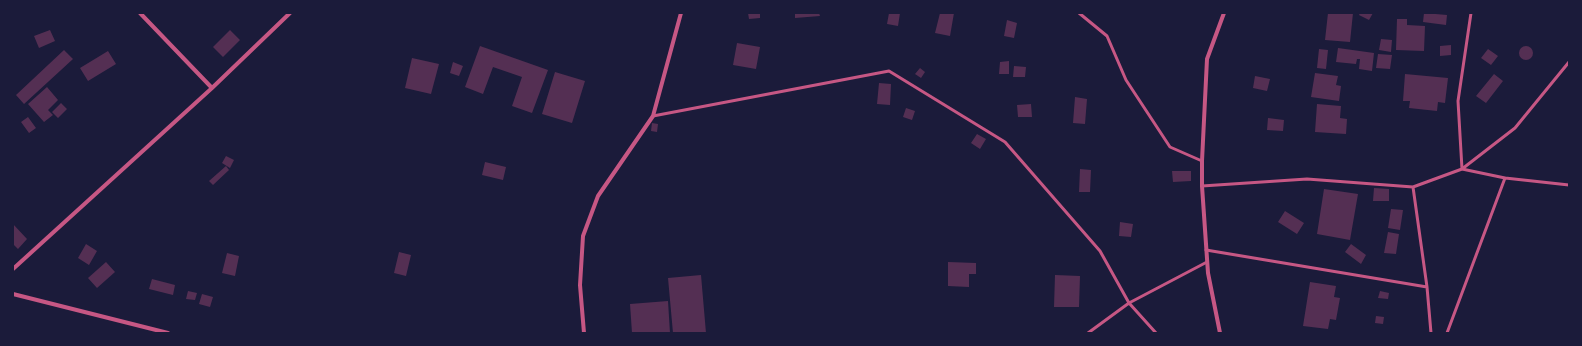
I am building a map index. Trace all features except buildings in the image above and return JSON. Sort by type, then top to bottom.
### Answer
[{"type":"street","points":[[140,13],[212,88]]},
{"type":"street","points":[[13,268],[212,88],[290,13]]},
{"type":"street","points":[[584,333],[580,286],[583,236],[598,196],[653,116],[681,13]]},
{"type":"street","points":[[1220,333],[1208,273],[1202,186],[1202,161],[1207,59],[1224,13]]},
{"type":"street","points":[[13,294],[168,333]]},
{"type":"lane","points":[[1079,13],[1106,36],[1126,80],[1170,147],[1202,161]]},
{"type":"lane","points":[[1462,169],[1458,102],[1471,13]]},
{"type":"lane","points":[[1202,186],[1307,179],[1413,187],[1462,169],[1515,128],[1569,62]]},
{"type":"lane","points":[[653,116],[889,70],[1005,142],[1100,251],[1129,303],[1156,333]]},
{"type":"lane","points":[[1462,169],[1505,178],[1569,185]]},
{"type":"lane","points":[[1447,333],[1505,178]]},
{"type":"lane","points":[[1413,187],[1427,287],[1431,333]]},
{"type":"lane","points":[[1206,250],[1427,287]]},
{"type":"lane","points":[[1088,333],[1129,303],[1207,262]]}]
